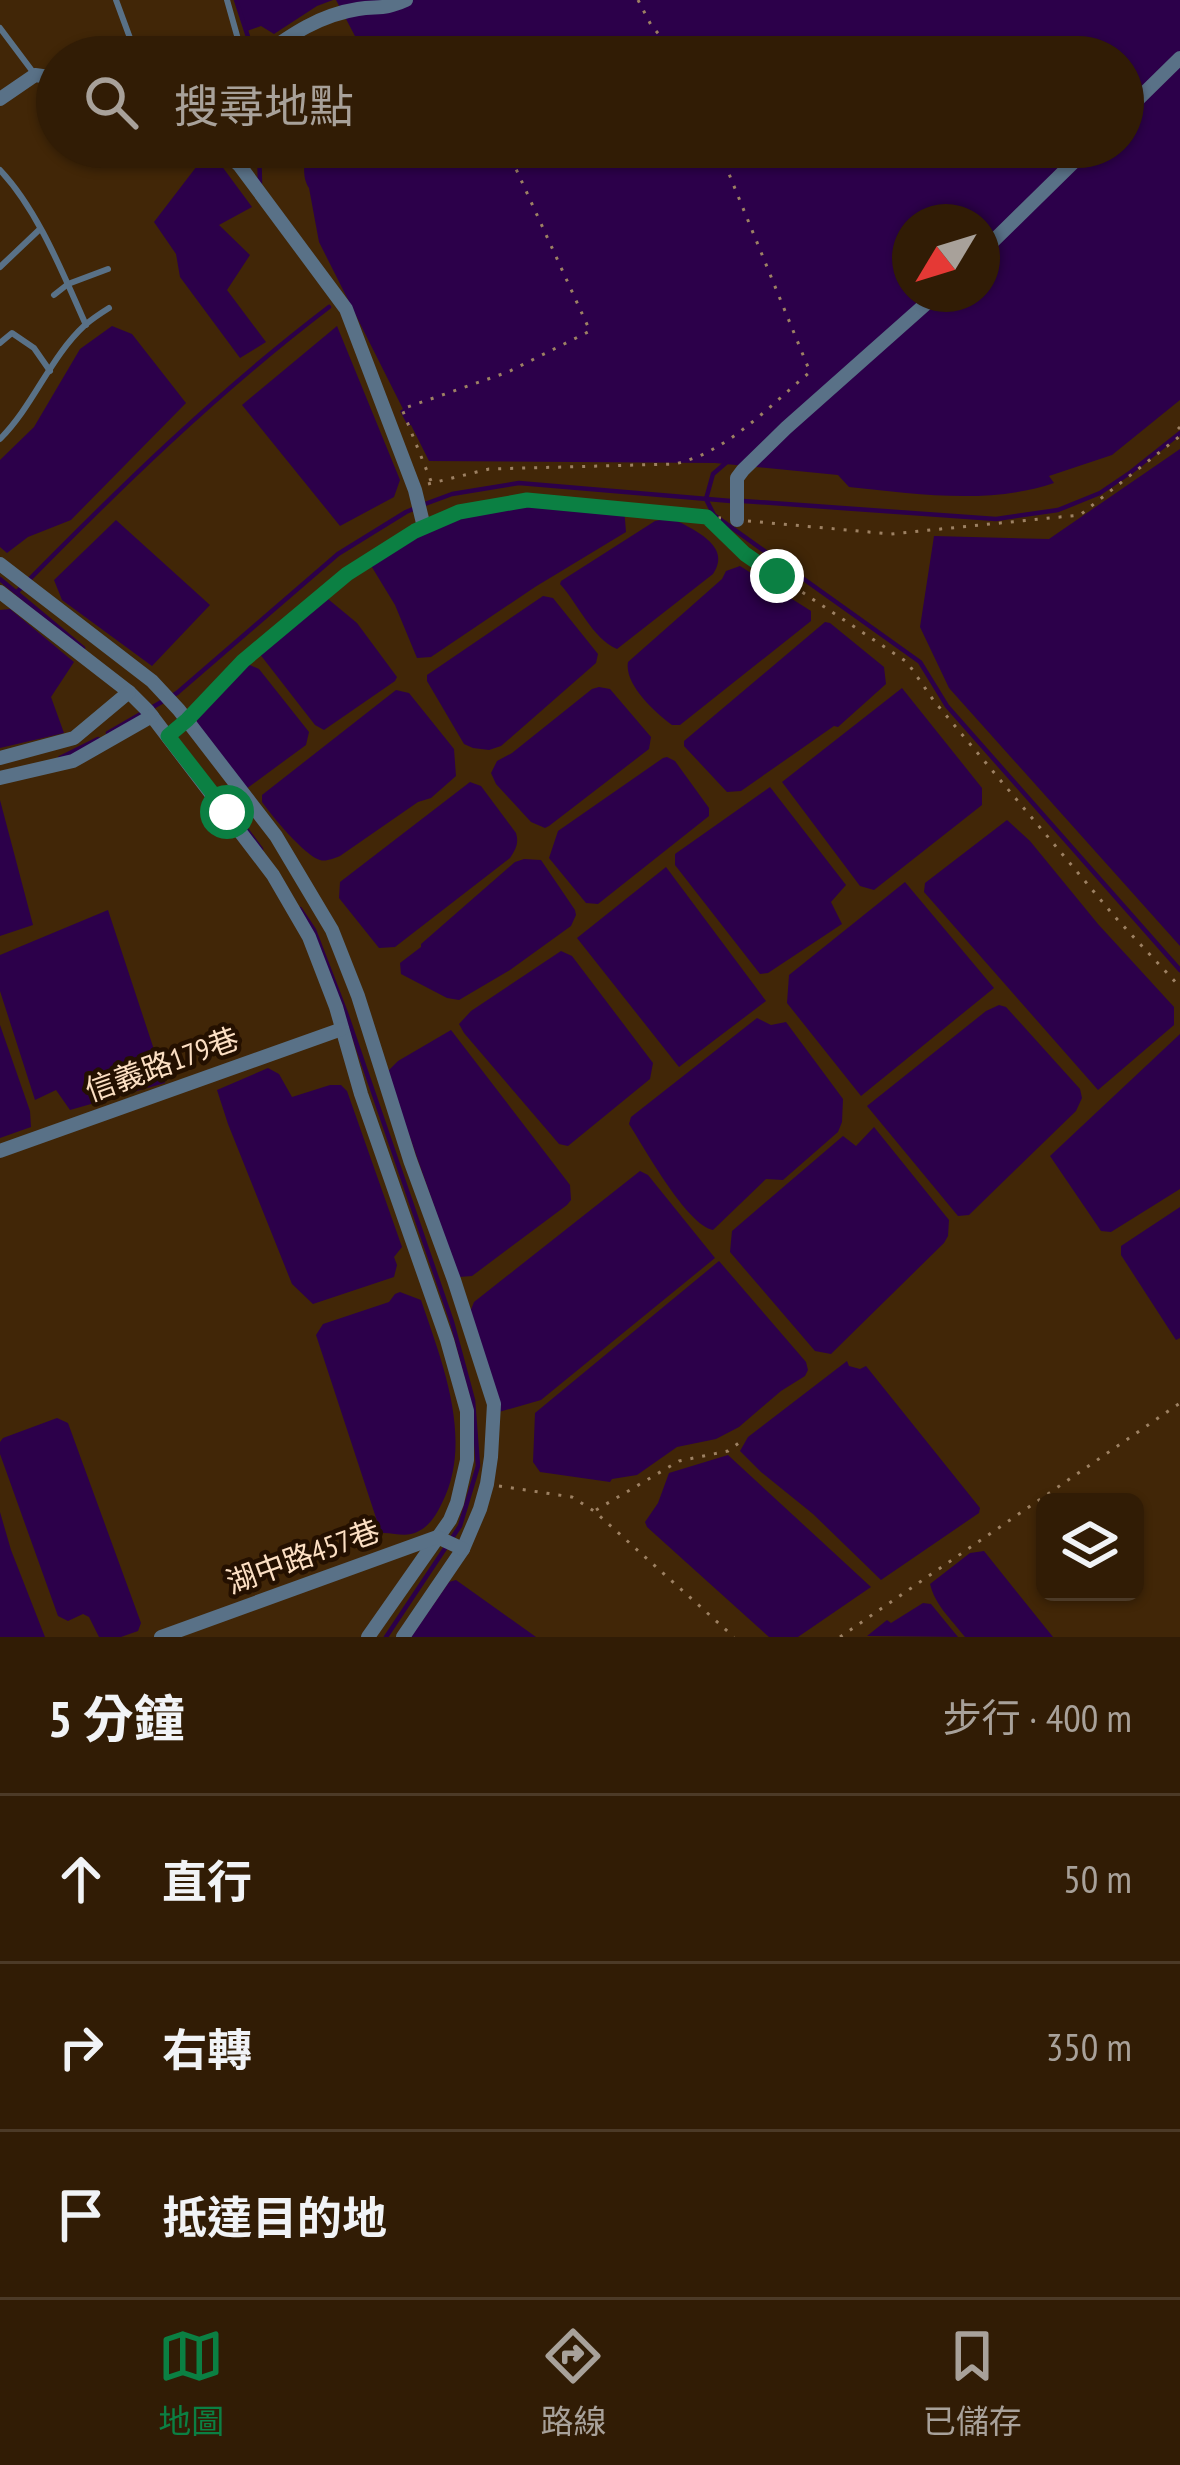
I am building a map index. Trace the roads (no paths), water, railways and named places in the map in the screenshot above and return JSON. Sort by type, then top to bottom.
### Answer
[{"type":"street","points":[[290,36],[307,24],[406,0]]},
{"type":"street","points":[[1144,93],[1180,58]]},
{"type":"street","points":[[0,98],[35,75]]},
{"type":"street","points":[[241,168],[346,310],[420,510]]},
{"type":"street","points":[[1000,234],[1068,168]]},
{"type":"street","points":[[737,520],[736,478],[917,312]]},
{"type":"street","points":[[0,564],[152,681],[183,715],[276,836],[332,930],[358,996],[494,1404],[488,1484],[463,1549],[403,1637]]},
{"type":"street","points":[[2,594],[150,714],[273,875],[309,938],[342,1029],[467,1411],[467,1460],[450,1520],[368,1637]]},
{"type":"street","points":[[0,758],[74,738],[132,695]]},
{"type":"street","points":[[0,778],[73,761],[150,714]]},
{"type":"street","name":"信義路179巷","points":[[0,1151],[342,1029]]},
{"type":"street","points":[[437,1537],[463,1549]]},
{"type":"street","name":"湖中路457巷","points":[[161,1637],[437,1537]]},
{"type":"lane","points":[[116,0],[129,36]]},
{"type":"lane","points":[[227,0],[237,36]]},
{"type":"lane","points":[[0,28],[35,75]]},
{"type":"lane","points":[[0,170],[40,229],[86,325]]},
{"type":"lane","points":[[0,267],[40,229]]},
{"type":"lane","points":[[54,295],[108,268]]},
{"type":"lane","points":[[0,439],[19,420],[86,325],[109,308]]},
{"type":"lane","points":[[0,343],[12,334],[34,348],[50,371]]},
{"type":"waterway","points":[[236,0],[248,36]]},
{"type":"waterway","points":[[260,168],[260,183]]},
{"type":"waterway","points":[[17,592],[168,444],[329,307]]},
{"type":"waterway","points":[[743,501],[996,519],[1058,510],[1100,493],[1180,433]]},
{"type":"waterway","points":[[728,461],[713,474],[706,499],[714,515],[920,662],[947,706],[1180,970]]},
{"type":"waterway","points":[[108,733],[177,693],[338,554],[425,504],[452,494],[519,483],[731,501]]},
{"type":"waterway","points":[[0,579],[83,648]]},
{"type":"waterway","points":[[60,758],[98,739]]},
{"type":"waterway","points":[[243,825],[261,849]]},
{"type":"waterway","points":[[300,909],[314,930],[346,1013],[452,1322],[473,1400],[478,1466],[460,1526],[386,1637]]}]
